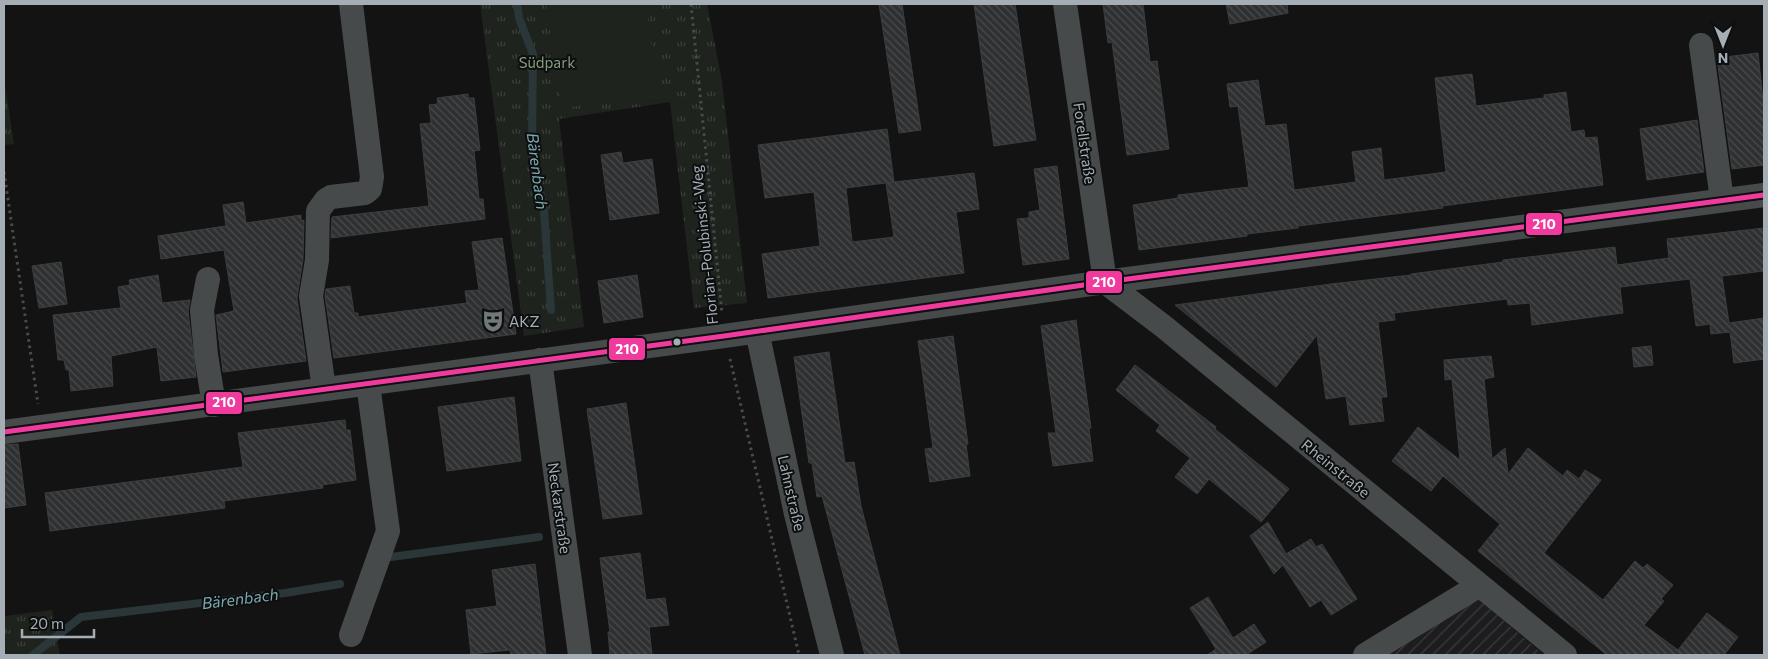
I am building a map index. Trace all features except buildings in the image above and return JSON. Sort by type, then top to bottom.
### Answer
[{"type":"street","points":[[324,389],[311,296],[317,260],[318,211],[326,200],[331,198],[365,193],[370,189],[372,177],[351,4]]},
{"type":"street","name":"Forellstraße","points":[[1065,4],[1105,282]]},
{"type":"street","points":[[1701,45],[1722,200]]},
{"type":"street","points":[[4,432],[724,336],[1105,282],[1764,195]]},
{"type":"street","points":[[208,279],[202,310],[206,355],[214,405]]},
{"type":"street","name":"Rheinstraße","points":[[1105,282],[1163,326],[1478,586],[1565,655]]},
{"type":"street","name":"Lahnstraße","points":[[756,331],[796,514],[832,655]]},
{"type":"street","name":"Neckarstraße","points":[[540,360],[580,655]]},
{"type":"street","points":[[351,635],[388,531],[368,384]]},
{"type":"street","points":[[1366,655],[1478,586]]},
{"type":"path","name":"Florian-Polubinski-Weg","points":[[690,4],[724,336],[799,655]]},
{"type":"path","points":[[4,172],[42,427]]},
{"type":"shaded area","points":[[1476,597],[1544,655],[1366,655]]},
{"type":"green space","name":"Südpark","points":[[480,4],[707,4],[722,81],[747,303],[694,308],[670,102],[559,119],[584,327],[524,336]]},
{"type":"green space","points":[[546,4],[646,4],[659,95],[561,108]]},
{"type":"green space","points":[[4,79],[14,144],[4,145]]},
{"type":"green space","points":[[52,610],[60,655],[4,655],[4,616]]},
{"type":"waterway","name":"Bärenbach","points":[[517,4],[519,18],[533,54],[532,149],[544,211],[551,310]]},
{"type":"waterway","name":"Bärenbach","points":[[391,557],[539,537]]},
{"type":"waterway","name":"Bärenbach","points":[[33,655],[81,617],[285,593],[340,584]]},
{"type":"transit line","name":"210","points":[[4,432],[724,336],[1105,282],[1764,195]]},
{"type":"place","name":"AKZ","points":[[493,321]]}]
